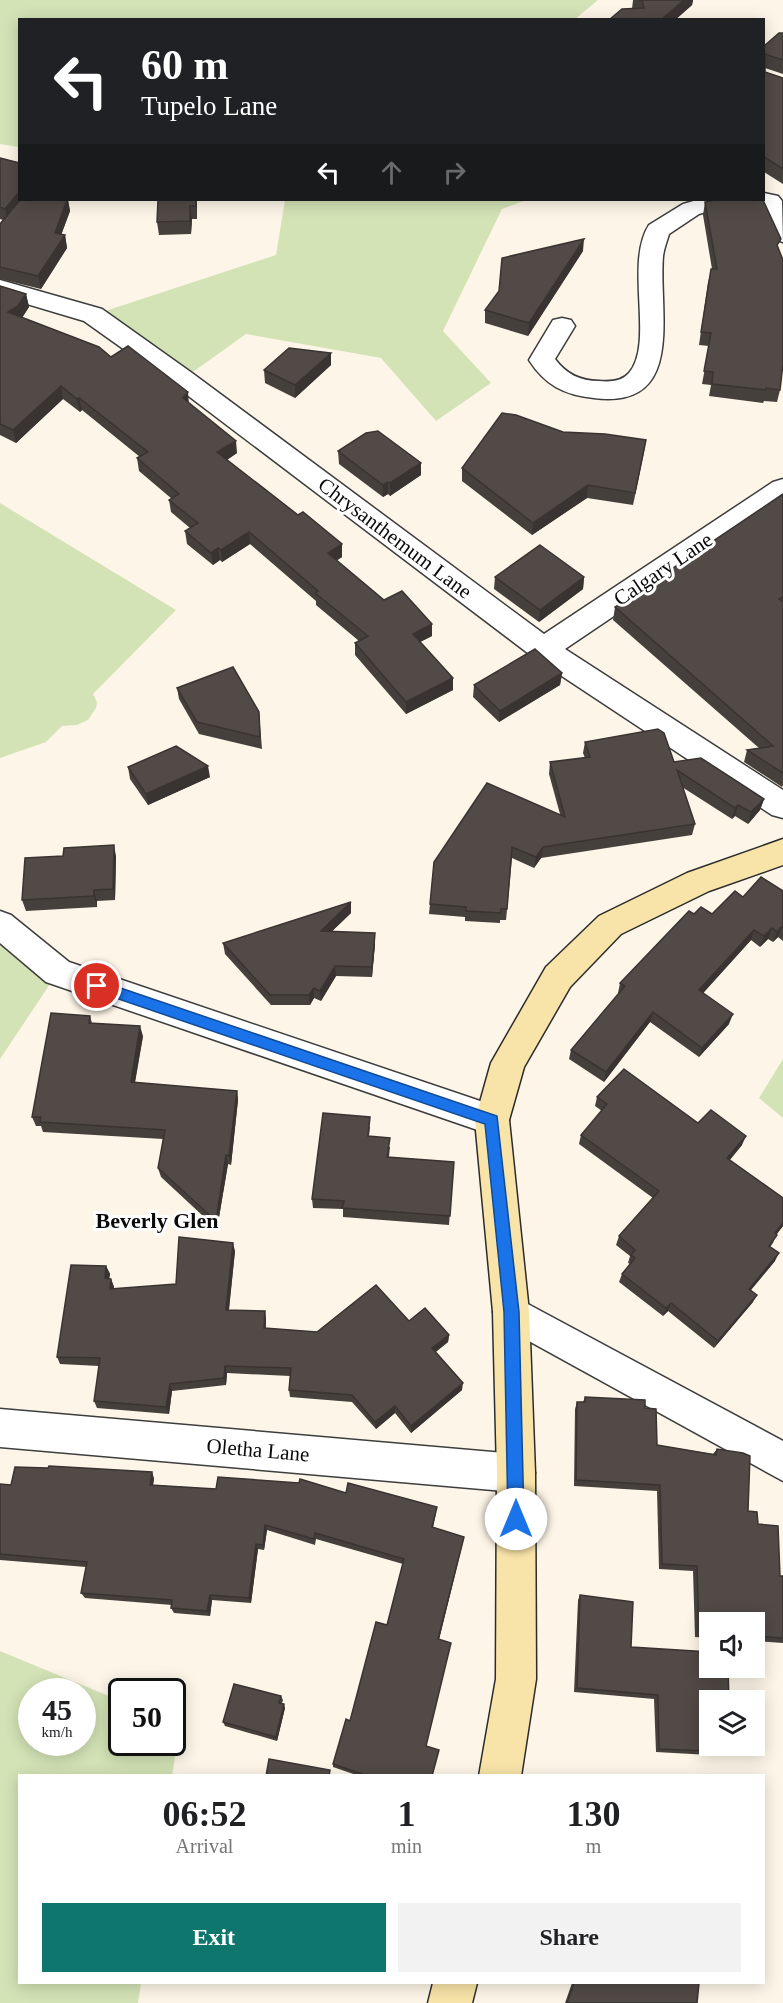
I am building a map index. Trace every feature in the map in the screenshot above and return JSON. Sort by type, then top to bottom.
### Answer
[{"type":"main road","points":[[500,1774],[516,1679],[516,1473],[511,1312],[492,1120],[508,1063],[558,977],[610,925],[698,882],[783,852]]},
{"type":"main road","points":[[450,2003],[455,1984]]},
{"type":"street","points":[[562,326],[542,360],[553,376],[571,385],[604,391],[630,387],[646,369],[652,346],[651,256],[658,230],[691,209],[719,201]]},
{"type":"street","points":[[761,201],[783,234]]},
{"type":"street","name":"Chrysanthemum Lane","points":[[0,288],[93,315],[192,386],[543,649],[783,806]]},
{"type":"street","name":"Calgary Lane","points":[[543,649],[783,489]]},
{"type":"street","points":[[0,924],[58,972],[492,1120]]},
{"type":"street","points":[[511,1312],[783,1462]]},
{"type":"street","name":"Oletha Lane","points":[[0,1428],[516,1473]]},
{"type":"green space","points":[[0,0],[598,0],[576,18],[18,18],[18,147],[0,144]]},
{"type":"green space","points":[[285,201],[523,201],[502,209],[443,331],[491,383],[436,421],[381,358],[246,334],[183,379],[93,315],[276,255]]},
{"type":"green space","points":[[0,503],[176,610],[93,694],[97,702],[96,708],[88,720],[77,725],[62,726],[46,742],[0,758]]},
{"type":"green space","points":[[0,932],[58,972],[0,1059]]},
{"type":"green space","points":[[783,1059],[783,1118],[759,1098]]},
{"type":"green space","points":[[0,1651],[65,1678],[18,1678],[18,1756],[96,1756],[96,1691],[108,1696],[108,1756],[175,1756],[172,1774],[18,1774],[18,1984],[141,1984],[138,2003],[0,2003]]},
{"type":"building","points":[[639,0],[684,0],[663,18],[611,18],[622,9],[644,8],[642,1]]},
{"type":"building","points":[[779,33],[783,33],[783,60],[765,54],[765,45]]},
{"type":"building","points":[[765,72],[783,78],[783,169],[765,158]]},
{"type":"building","points":[[0,158],[18,162],[18,193],[5,209],[0,207]]},
{"type":"building","points":[[19,201],[67,201],[55,233],[65,235],[38,276],[0,267],[0,224]]},
{"type":"building","points":[[158,201],[196,201],[196,206],[190,206],[190,221],[157,222]]},
{"type":"building","points":[[763,201],[781,239],[777,245],[783,260],[783,364],[780,390],[712,384],[713,372],[704,371],[711,333],[701,332],[711,269],[717,269],[705,202]]},
{"type":"building","points":[[584,239],[529,323],[485,310],[499,291],[502,258]]},
{"type":"building","points":[[0,286],[26,294],[18,306],[8,312],[99,347],[111,357],[128,346],[188,392],[183,398],[236,441],[217,452],[298,515],[303,512],[342,544],[328,553],[384,600],[402,591],[432,624],[413,634],[453,678],[406,702],[355,643],[368,636],[315,593],[318,591],[249,532],[221,550],[218,548],[211,553],[185,531],[198,523],[169,500],[179,494],[137,458],[148,452],[61,386],[13,430],[0,424]]},
{"type":"building","points":[[289,348],[331,353],[295,385],[264,370]]},
{"type":"building","points":[[502,413],[516,415],[563,432],[605,434],[646,440],[635,493],[588,485],[533,523],[462,468]]},
{"type":"building","points":[[378,431],[421,463],[383,485],[338,451],[366,433]]},
{"type":"building","points":[[783,494],[783,597],[779,599],[783,602],[783,773],[747,750],[773,746],[615,607]]},
{"type":"building","points":[[540,545],[584,577],[540,610],[495,577]]},
{"type":"building","points":[[535,649],[562,673],[500,711],[474,685]]},
{"type":"building","points":[[233,667],[259,712],[260,737],[197,722],[177,688]]},
{"type":"building","points":[[658,729],[664,733],[674,762],[701,758],[764,799],[751,812],[738,805],[735,808],[677,770],[695,824],[543,847],[536,857],[512,847],[507,909],[501,909],[501,913],[466,911],[466,907],[430,904],[434,862],[487,783],[565,817],[550,762],[590,757],[585,742]]},
{"type":"building","points":[[176,746],[208,766],[146,794],[128,767]]},
{"type":"building","points":[[114,845],[113,889],[94,890],[94,896],[22,900],[25,858],[63,856],[64,848]]},
{"type":"building","points":[[761,877],[783,891],[783,928],[781,927],[777,932],[772,928],[764,936],[754,930],[699,990],[733,1014],[702,1048],[653,1012],[606,1072],[571,1050],[625,986],[620,983],[689,911],[694,914],[701,907],[712,914],[735,891],[743,897]]},
{"type":"building","points":[[351,902],[321,931],[375,933],[372,967],[335,966],[320,991],[314,988],[309,995],[270,995],[223,943]]},
{"type":"building","points":[[51,1013],[90,1016],[89,1023],[140,1026],[131,1082],[237,1091],[229,1156],[226,1155],[216,1221],[158,1168],[165,1130],[40,1122],[41,1117],[32,1117]]},
{"type":"building","points":[[624,1069],[698,1123],[711,1110],[746,1136],[727,1158],[783,1198],[783,1223],[769,1246],[779,1253],[749,1289],[757,1295],[718,1341],[671,1303],[666,1308],[622,1274],[635,1258],[631,1255],[635,1250],[619,1236],[659,1191],[581,1135],[607,1104],[597,1097]]},
{"type":"building","points":[[323,1113],[370,1117],[368,1136],[390,1138],[387,1157],[454,1162],[450,1216],[342,1208],[344,1201],[312,1199]]},
{"type":"building","points":[[179,1237],[233,1243],[226,1310],[265,1311],[264,1328],[317,1332],[376,1285],[409,1321],[425,1308],[449,1335],[432,1348],[463,1383],[411,1426],[395,1406],[375,1422],[352,1395],[289,1390],[291,1368],[225,1366],[224,1378],[170,1384],[166,1407],[94,1401],[100,1358],[57,1357],[71,1265],[106,1266],[105,1278],[111,1279],[110,1289],[176,1284]]},
{"type":"building","points":[[585,1397],[645,1400],[645,1408],[656,1409],[657,1445],[716,1455],[717,1449],[750,1456],[748,1511],[757,1512],[758,1524],[778,1526],[780,1576],[783,1576],[783,1638],[765,1637],[765,1612],[699,1612],[699,1632],[697,1566],[662,1564],[660,1485],[576,1480],[577,1402],[585,1402]]},
{"type":"building","points":[[49,1466],[152,1472],[150,1485],[216,1489],[218,1477],[299,1483],[300,1479],[346,1493],[348,1483],[437,1507],[432,1527],[464,1537],[438,1639],[451,1643],[426,1746],[439,1750],[433,1774],[362,1774],[333,1764],[346,1719],[350,1721],[376,1622],[387,1625],[404,1559],[315,1533],[314,1539],[265,1525],[263,1545],[256,1544],[249,1598],[210,1595],[207,1611],[171,1608],[172,1600],[81,1593],[87,1562],[0,1554],[0,1484],[11,1485],[15,1467],[48,1468]]},
{"type":"building","points":[[580,1595],[633,1602],[631,1647],[699,1651],[699,1678],[728,1678],[729,1690],[699,1690],[699,1751],[659,1749],[658,1695],[577,1688]]},
{"type":"building","points":[[234,1684],[281,1696],[279,1703],[284,1704],[276,1737],[223,1722]]},
{"type":"building","points":[[269,1759],[330,1770],[329,1774],[266,1774]]},
{"type":"building","points":[[574,1984],[699,1984],[697,2003],[567,2003]]},
{"type":"district","name":"Beverly Glen","points":[[157,1220]]},
{"type":"route","points":[[97,986],[492,1120],[511,1312],[516,1519]]}]
